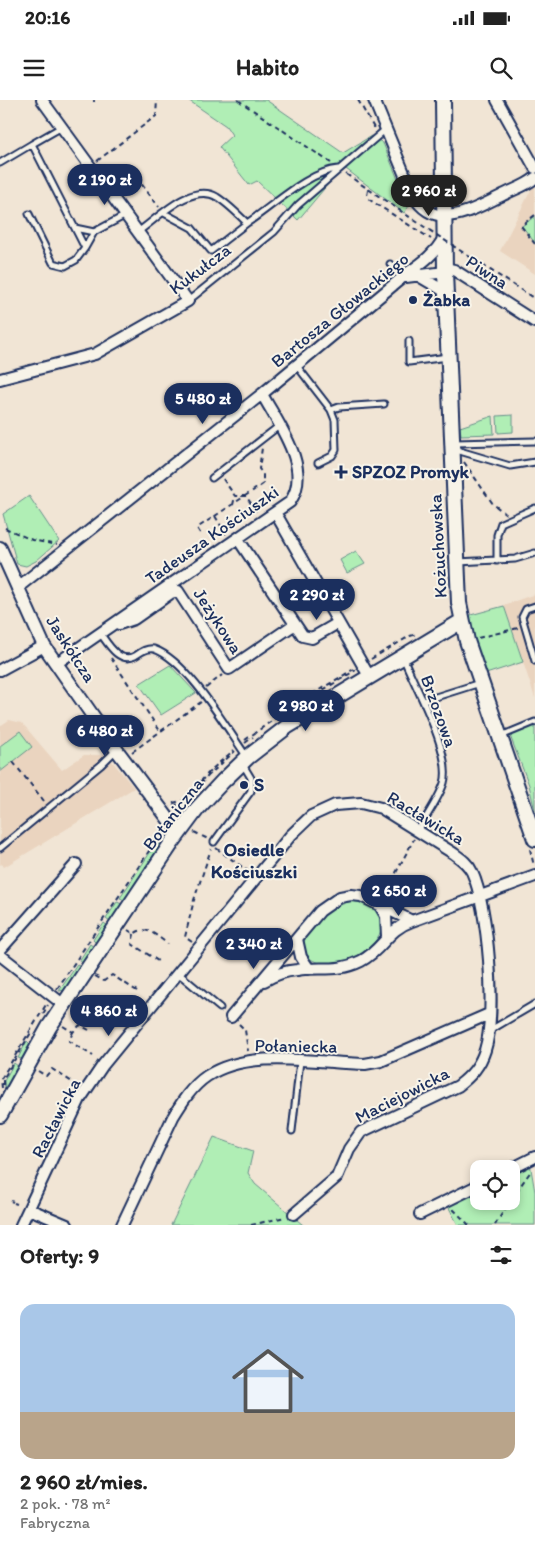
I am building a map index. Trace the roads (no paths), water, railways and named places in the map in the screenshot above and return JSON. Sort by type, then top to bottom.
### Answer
[{"type":"main road","name":"Kożuchowska","points":[[444,100],[444,215],[438,239],[445,268],[462,621],[471,641],[481,682],[535,840]]},
{"type":"main road","name":"Botaniczna","points":[[0,1115],[64,1005],[185,831],[197,809],[240,754],[462,621]]},
{"type":"main road","points":[[436,635],[455,636],[471,641]]},
{"type":"street","points":[[42,100],[60,128],[91,166],[188,300]]},
{"type":"street","points":[[374,100],[382,131],[417,201],[435,215],[462,215],[535,178]]},
{"type":"street","points":[[497,100],[535,168]]},
{"type":"street","name":"Bartosza Głowackiego","points":[[17,588],[297,366],[422,264],[436,252],[438,239]]},
{"type":"street","points":[[422,264],[445,268]]},
{"type":"street","points":[[403,278],[445,268]]},
{"type":"street","name":"Piwna","points":[[445,268],[454,270],[535,322]]},
{"type":"street","points":[[416,275],[446,292]]},
{"type":"street","name":"Kukułcza","points":[[0,379],[95,354],[188,300]]},
{"type":"street","name":"Tadeusza Kościuszki","points":[[57,663],[233,538],[276,514],[290,502],[299,484],[297,465],[262,394]]},
{"type":"street","points":[[276,514],[369,676]]},
{"type":"street","points":[[233,538],[303,636],[312,638],[338,623]]},
{"type":"street","name":"Jaskółcza","points":[[0,548],[44,646],[122,752],[185,831]]},
{"type":"street","name":"Jeżykowa","points":[[110,626],[134,619],[171,593],[178,591],[182,593],[230,669],[295,624]]},
{"type":"street","points":[[0,670],[44,646]]},
{"type":"street","name":"Racławicka","points":[[21,1225],[80,1099],[128,1033],[256,877],[304,822],[319,811],[335,805],[369,804],[381,808],[464,861],[472,871],[480,896]]},
{"type":"street","points":[[0,950],[76,864]]},
{"type":"street","points":[[260,982],[283,972],[309,969],[334,970],[362,960],[381,946],[396,927],[535,876]]},
{"type":"street","points":[[231,1017],[320,911],[340,897],[351,895],[381,901],[398,914],[412,921]]},
{"type":"street","name":"Maciejowicka","points":[[290,1216],[337,1177],[349,1149],[361,1132],[458,1086],[470,1076],[479,1064],[489,1031],[488,950],[484,910],[480,896]]},
{"type":"street","points":[[381,901],[386,916],[387,936]]},
{"type":"street","points":[[297,938],[301,956],[309,969]]},
{"type":"street","points":[[0,955],[64,1005]]},
{"type":"street","name":"Połaniecka","points":[[122,1225],[173,1117],[196,1086],[214,1072],[236,1064],[266,1060],[365,1064],[382,1061],[489,1014]]},
{"type":"street","points":[[520,1164],[535,1157]]},
{"type":"street","points":[[420,1214],[470,1189]]},
{"type":"street","points":[[29,1209],[67,1225]]},
{"type":"lane","points":[[0,163],[60,128]]},
{"type":"lane","name":"Kukułcza","points":[[188,300],[274,232],[298,205],[341,170],[382,131]]},
{"type":"lane","points":[[32,144],[85,248]]},
{"type":"lane","points":[[164,213],[192,228],[211,251],[312,176],[325,170],[341,170]]},
{"type":"lane","points":[[139,231],[194,194],[206,192],[222,200],[247,223]]},
{"type":"lane","points":[[28,214],[53,263],[65,266],[72,264],[85,248],[94,232],[126,214]]},
{"type":"lane","points":[[75,228],[94,232]]},
{"type":"lane","points":[[390,264],[403,278]]},
{"type":"lane","points":[[409,341],[409,362],[448,357]]},
{"type":"lane","points":[[297,366],[331,410],[335,420],[336,450],[332,456],[318,463]]},
{"type":"lane","points":[[331,410],[339,407],[384,404]]},
{"type":"lane","points":[[212,478],[279,426]]},
{"type":"lane","points":[[454,448],[535,441]]},
{"type":"lane","points":[[454,448],[510,466],[535,462]]},
{"type":"lane","points":[[497,561],[498,529],[501,523],[535,508]]},
{"type":"lane","points":[[458,562],[497,561],[535,554]]},
{"type":"lane","points":[[535,606],[526,609],[522,617],[535,661]]},
{"type":"lane","points":[[100,633],[113,651],[120,656],[131,658],[149,649],[154,649],[171,660],[202,692],[240,754],[251,778],[251,791],[214,842]]},
{"type":"lane","name":"Brzozowa","points":[[403,657],[423,701],[440,746],[444,776],[444,783],[418,831]]},
{"type":"lane","points":[[423,701],[481,682]]},
{"type":"lane","points":[[500,736],[535,722]]},
{"type":"lane","points":[[0,848],[101,765],[122,752]]},
{"type":"lane","points":[[178,973],[220,1008]]},
{"type":"lane","points":[[489,1031],[535,1004]]},
{"type":"lane","points":[[292,1131],[300,1061]]},
{"type":"place","name":"Żabka","points":[[413,300]]},
{"type":"place","name":"SPZOZ Promyk","points":[[341,472]]},
{"type":"place","name":"S","points":[[244,785]]},
{"type":"district","name":"Osiedle Kościuszki","points":[[254,860]]}]
